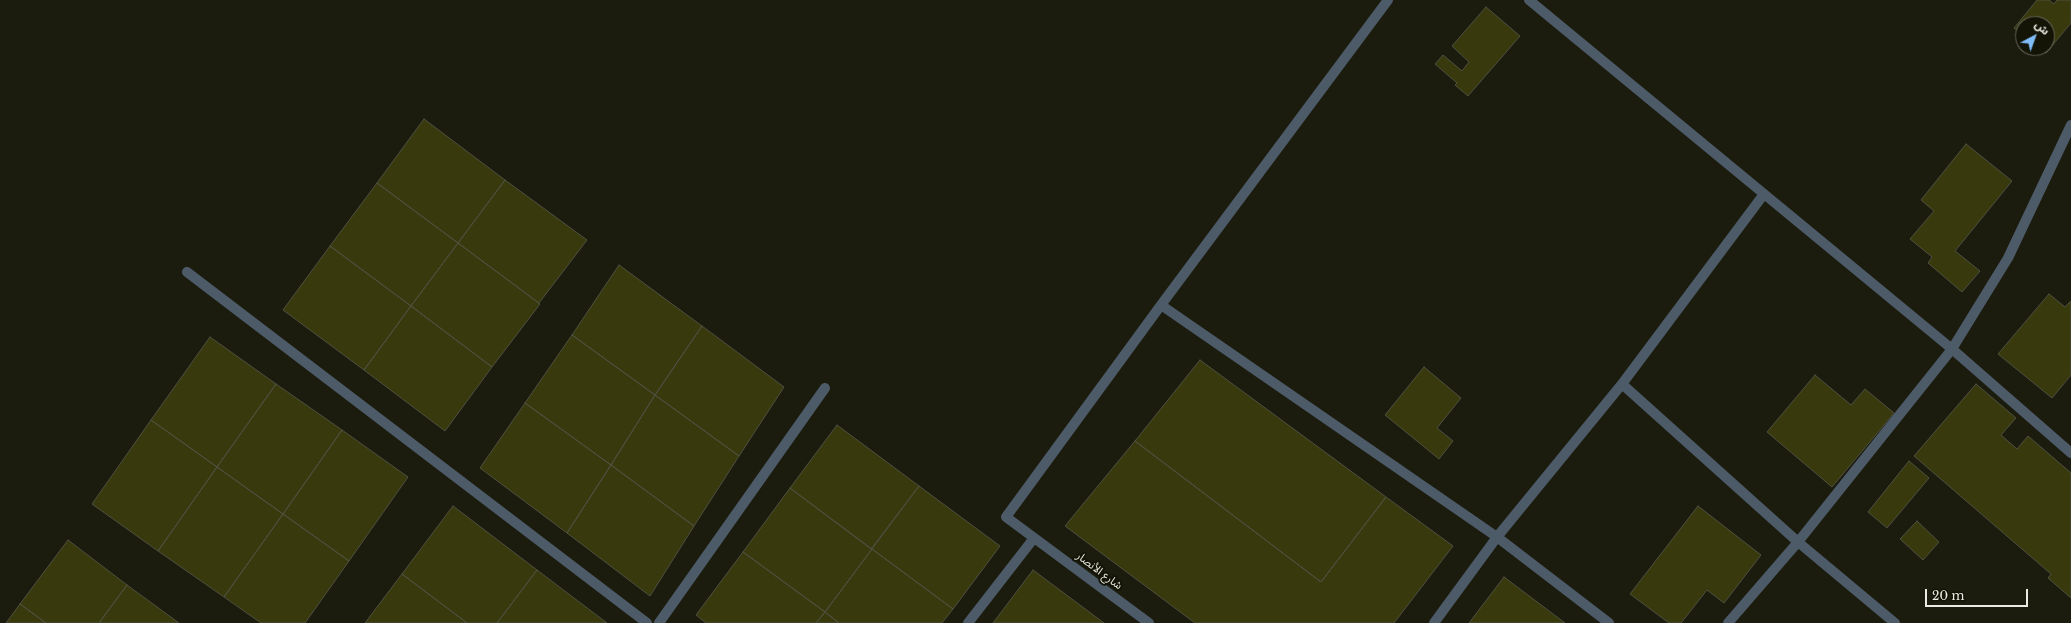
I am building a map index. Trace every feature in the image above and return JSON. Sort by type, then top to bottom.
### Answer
[{"type":"street","points":[[1388,0],[1162,305],[1497,537],[1609,623]]},
{"type":"street","points":[[1529,0],[1952,349],[2071,453]]},
{"type":"street","points":[[1728,623],[1798,542],[1952,349],[2008,258],[2071,125]]},
{"type":"street","points":[[1434,623],[1497,537],[1622,384],[1764,194]]},
{"type":"street","points":[[187,272],[647,623]]},
{"type":"street","name":"شارع الأنصار","points":[[1149,623],[1006,517],[1162,305]]},
{"type":"street","points":[[1622,384],[1798,542],[1895,623]]},
{"type":"street","points":[[660,623],[825,388]]},
{"type":"street","points":[[968,623],[1034,538]]},
{"type":"building","points":[[2037,0],[2049,0],[2054,4],[2057,0],[2071,0],[2071,23],[2055,42],[2055,16],[2024,16]]},
{"type":"building","points":[[1486,7],[1520,36],[1468,96],[1455,85],[1457,83],[1435,64],[1443,55],[1462,71],[1469,62],[1452,46]]},
{"type":"building","points":[[424,119],[505,180],[458,243],[377,183]]},
{"type":"building","points":[[1966,144],[2012,181],[1955,251],[1980,271],[1962,292],[1928,263],[1932,257],[1910,239],[1934,211],[1921,200]]},
{"type":"building","points":[[505,180],[587,240],[539,303],[458,243]]},
{"type":"building","points":[[377,183],[458,243],[411,306],[330,246]]},
{"type":"building","points":[[458,243],[540,304],[492,367],[411,306]]},
{"type":"building","points":[[330,246],[411,306],[364,370],[283,310]]},
{"type":"building","points":[[619,265],[702,326],[655,395],[572,335]]},
{"type":"building","points":[[2049,294],[2065,307],[2071,301],[2071,375],[2052,398],[1998,354]]},
{"type":"building","points":[[411,306],[492,367],[445,431],[364,370]]},
{"type":"building","points":[[702,326],[784,387],[739,456],[655,395]]},
{"type":"building","points":[[572,335],[655,395],[611,465],[525,403]]},
{"type":"building","points":[[210,337],[276,384],[217,467],[151,420]]},
{"type":"building","points":[[1200,360],[1386,497],[1321,582],[1135,441]]},
{"type":"building","points":[[1424,367],[1461,398],[1437,428],[1453,441],[1439,459],[1385,415]]},
{"type":"building","points":[[1815,375],[1851,405],[1865,389],[1894,413],[1832,487],[1767,432]]},
{"type":"building","points":[[276,384],[342,430],[283,514],[217,467]]},
{"type":"building","points":[[1976,384],[2016,418],[2001,435],[2017,449],[2028,436],[2071,473],[2071,598],[2048,578],[2051,574],[1914,456]]},
{"type":"building","points":[[655,395],[739,456],[694,526],[611,465]]},
{"type":"building","points":[[525,403],[611,465],[567,533],[480,468]]},
{"type":"building","points":[[151,420],[217,467],[158,551],[92,504]]},
{"type":"building","points":[[837,425],[919,486],[871,549],[790,488]]},
{"type":"building","points":[[342,430],[408,477],[349,561],[283,514]]},
{"type":"building","points":[[1135,441],[1321,582],[1386,497],[1453,546],[1394,623],[1195,623],[1065,526]]},
{"type":"building","points":[[1909,461],[1929,478],[1887,528],[1868,512]]},
{"type":"building","points":[[611,465],[694,526],[650,596],[567,533]]},
{"type":"building","points":[[217,467],[283,514],[224,597],[158,551]]},
{"type":"building","points":[[919,486],[1000,546],[953,609],[872,549]]},
{"type":"building","points":[[790,488],[872,549],[825,612],[743,552]]},
{"type":"building","points":[[453,506],[537,570],[497,623],[467,623],[402,574]]},
{"type":"building","points":[[1698,506],[1761,555],[1724,603],[1707,590],[1681,623],[1669,623],[1630,594]]},
{"type":"building","points":[[283,514],[349,561],[305,623],[261,623],[224,597]]},
{"type":"building","points":[[1917,521],[1939,542],[1923,560],[1900,539]]},
{"type":"building","points":[[68,540],[127,585],[99,623],[46,623],[20,604]]},
{"type":"building","points":[[872,549],[953,609],[942,623],[839,623],[825,612]]},
{"type":"building","points":[[743,552],[825,612],[816,623],[706,623],[696,615]]},
{"type":"building","points":[[537,570],[607,623],[497,623]]},
{"type":"building","points":[[1033,570],[1104,623],[993,623]]},
{"type":"building","points":[[402,574],[467,623],[365,623]]},
{"type":"building","points":[[1504,577],[1565,623],[1469,623]]},
{"type":"building","points":[[127,585],[179,623],[99,623]]},
{"type":"building","points":[[20,604],[46,623],[6,623]]},
{"type":"building","points":[[825,612],[839,623],[816,623]]}]
